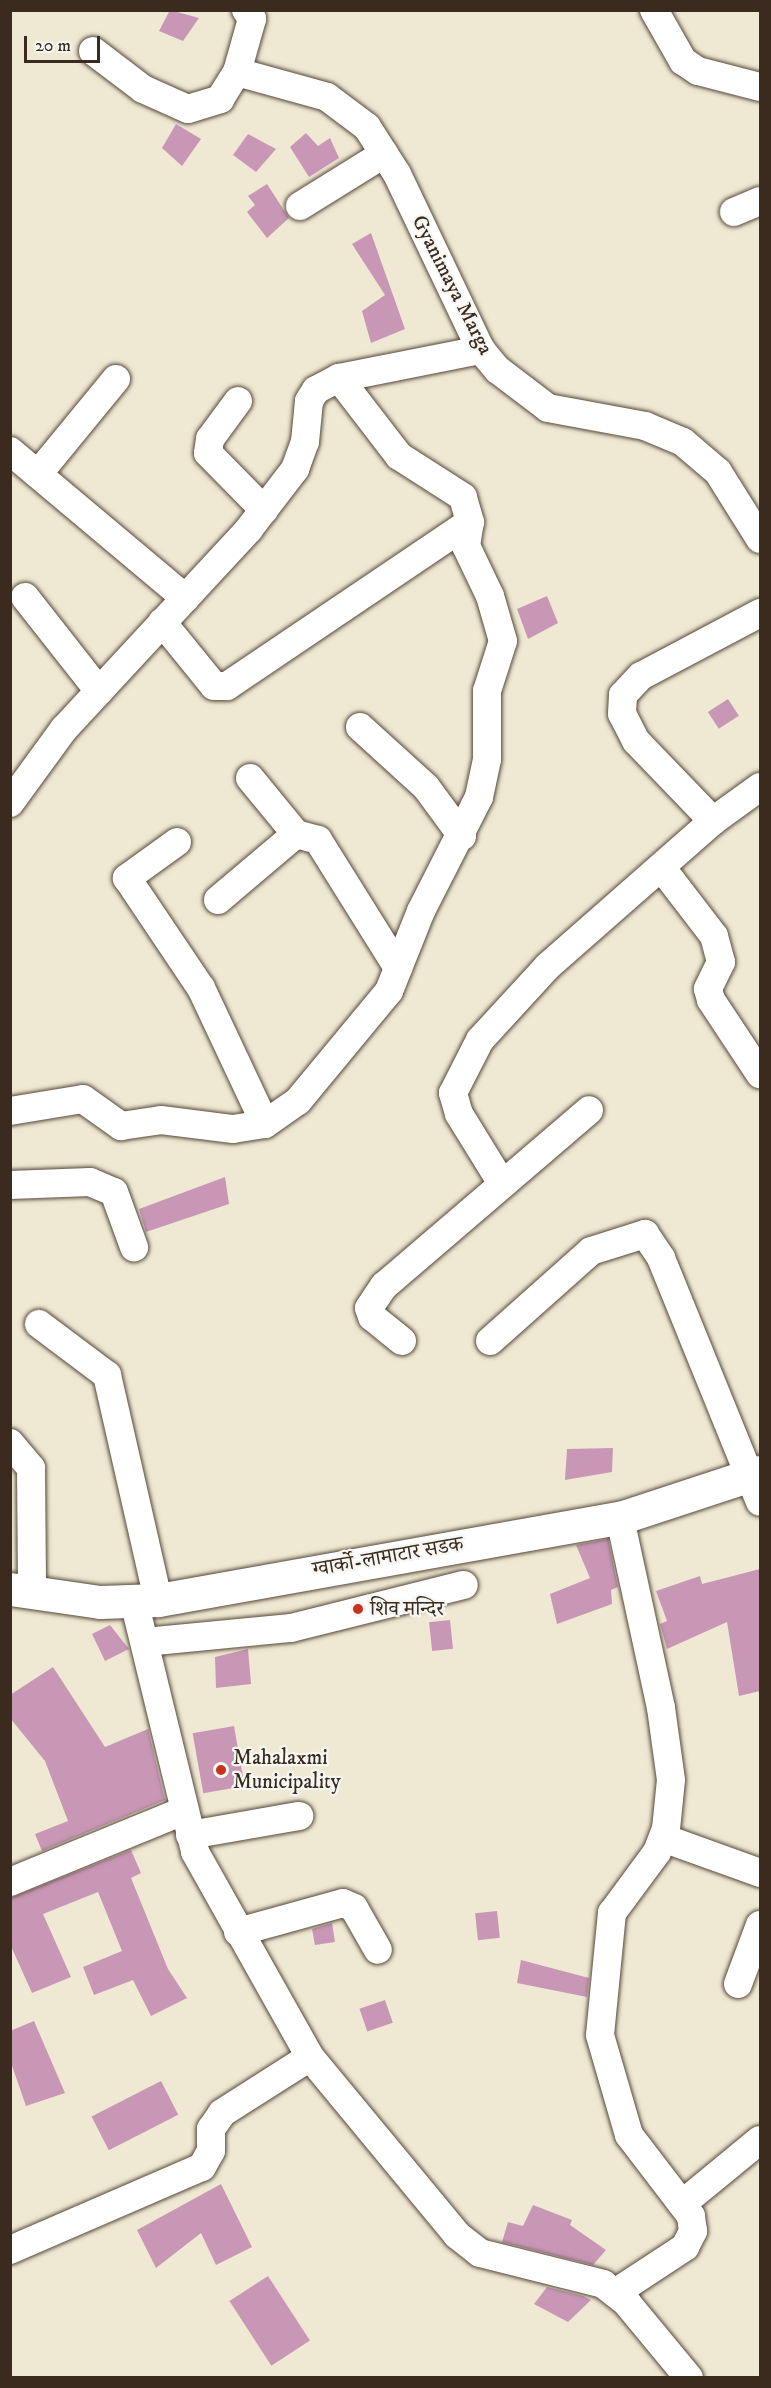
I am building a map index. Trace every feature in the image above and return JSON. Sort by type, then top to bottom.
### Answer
[{"type":"main road","name":"ग्वार्को-लामाटार सडक","points":[[21,1592],[146,1600],[620,1518],[756,1484]]},
{"type":"street","points":[[93,51],[143,89],[189,109],[220,99],[237,72],[252,19],[246,10]]},
{"type":"street","points":[[654,10],[684,61],[698,71],[760,87]]},
{"type":"street","name":"Gyanimaya Marga","points":[[237,72],[327,97],[367,127],[384,153],[481,350],[512,383],[548,408],[645,426],[700,453],[760,539]]},
{"type":"street","points":[[300,206],[384,153]]},
{"type":"street","points":[[734,212],[760,201]]},
{"type":"street","points":[[10,802],[99,691],[264,510],[295,469],[304,442],[309,401],[316,390],[339,378],[481,350]]},
{"type":"street","points":[[38,474],[116,378]]},
{"type":"street","points":[[10,1111],[82,1099],[121,1126],[161,1120],[233,1129],[265,1124],[298,1101],[363,1027],[398,968],[421,911],[462,836],[485,769],[487,692],[502,641],[490,596],[466,546],[470,522],[462,496],[399,456],[339,378]]},
{"type":"street","points":[[238,401],[210,439],[208,453],[264,510]]},
{"type":"street","points":[[10,451],[185,598]]},
{"type":"street","points":[[162,622],[214,686],[227,686],[470,522]]},
{"type":"street","points":[[25,597],[99,691]]},
{"type":"street","points":[[714,821],[636,741],[622,714],[623,695],[641,676],[760,613]]},
{"type":"street","points":[[360,727],[426,787],[462,836]]},
{"type":"street","points":[[250,778],[296,834],[318,840],[398,968]]},
{"type":"street","points":[[501,1182],[459,1114],[453,1093],[458,1075],[480,1040],[548,966],[661,867],[714,821],[756,800]]},
{"type":"street","points":[[218,900],[296,834]]},
{"type":"street","points":[[177,842],[128,878],[201,988],[265,1124]]},
{"type":"street","points":[[661,867],[714,936],[721,962],[708,989],[711,1000],[760,1074]]},
{"type":"street","points":[[402,1341],[372,1317],[369,1308],[384,1286],[501,1182],[589,1110]]},
{"type":"street","points":[[10,1185],[90,1182],[114,1192],[134,1248]]},
{"type":"street","points":[[490,1341],[591,1251],[645,1234],[661,1258],[756,1484]]},
{"type":"street","points":[[39,1324],[107,1375],[146,1600],[145,1642],[187,1823],[238,1932],[310,2057],[457,2235],[480,2253],[573,2274],[615,2293],[689,2378]]},
{"type":"street","points":[[10,1443],[31,1468],[21,1592]]},
{"type":"street","points":[[615,2293],[685,2247],[693,2231],[682,2204],[651,2171],[629,2135],[600,2035],[612,1913],[663,1838],[671,1779],[661,1708],[620,1518]]},
{"type":"street","points":[[145,1642],[291,1628],[464,1585]]},
{"type":"street","points":[[10,1882],[187,1823],[298,1816]]},
{"type":"street","points":[[663,1838],[760,1873]]},
{"type":"street","points":[[238,1932],[342,1903],[354,1908],[378,1950]]},
{"type":"street","points":[[738,1984],[760,1925]]},
{"type":"street","points":[[10,2250],[202,2167],[211,2151],[211,2129],[222,2113],[310,2057]]},
{"type":"street","points":[[682,2204],[760,2140]]},
{"type":"building","points":[[170,10],[199,18],[183,41],[159,31]]},
{"type":"building","points":[[176,124],[201,139],[182,166],[162,148]]},
{"type":"building","points":[[306,133],[318,146],[330,138],[339,158],[309,177],[290,147]]},
{"type":"building","points":[[248,134],[276,149],[256,172],[233,155]]},
{"type":"building","points":[[267,184],[289,218],[267,238],[247,212],[255,205],[248,196]]},
{"type":"building","points":[[371,233],[405,329],[371,343],[362,311],[385,295],[352,244]]},
{"type":"building","points":[[547,596],[558,623],[528,639],[517,609]]},
{"type":"building","points":[[728,699],[739,716],[719,729],[708,712]]},
{"type":"building","points":[[225,1177],[229,1204],[146,1232],[139,1209]]},
{"type":"building","points":[[613,1448],[612,1472],[565,1480],[567,1449]]},
{"type":"building","points":[[608,1539],[618,1587],[611,1590],[612,1604],[557,1624],[550,1594],[590,1578],[576,1545]]},
{"type":"building","points":[[760,1569],[760,1691],[739,1696],[727,1622],[667,1649],[660,1624],[667,1621],[656,1591],[700,1576],[702,1584]]},
{"type":"building","points":[[450,1620],[453,1649],[432,1651],[429,1622]]},
{"type":"building","points":[[110,1625],[129,1649],[105,1661],[92,1634]]},
{"type":"building","points":[[248,1649],[251,1684],[216,1688],[215,1657]]},
{"type":"building","points":[[53,1667],[105,1747],[148,1729],[165,1800],[42,1851],[35,1834],[68,1821],[45,1761],[10,1718],[10,1695]]},
{"type":"building","points":[[234,1726],[245,1786],[203,1793],[193,1733]]},
{"type":"building","points":[[131,1850],[141,1873],[131,1878],[168,1969],[187,1998],[151,2016],[133,1980],[94,1995],[83,1967],[122,1951],[98,1892],[43,1914],[71,1977],[32,1993],[10,1944],[10,1898]]},
{"type":"building","points":[[497,1911],[500,1938],[478,1940],[475,1913]]},
{"type":"building","points":[[332,1923],[335,1942],[315,1945],[312,1929]]},
{"type":"building","points":[[521,1960],[589,1978],[587,1997],[517,1983]]},
{"type":"building","points":[[385,2000],[393,2023],[367,2031],[359,2009]]},
{"type":"building","points":[[34,2021],[65,2093],[26,2106],[10,2060],[10,2031]]},
{"type":"building","points":[[161,2081],[178,2115],[109,2150],[92,2116]]},
{"type":"building","points":[[221,2184],[252,2247],[216,2265],[201,2233],[156,2268],[137,2230]]},
{"type":"building","points":[[533,2205],[572,2220],[570,2225],[606,2250],[593,2265],[502,2242],[508,2222],[523,2226]]},
{"type":"building","points":[[268,2276],[310,2341],[271,2366],[229,2301]]},
{"type":"building","points":[[547,2287],[591,2300],[568,2322],[534,2304]]},
{"type":"place","name":"शिव मन्दिर","points":[[358,1609]]},
{"type":"place","name":"Mahalaxmi Municipality","points":[[221,1770]]}]
